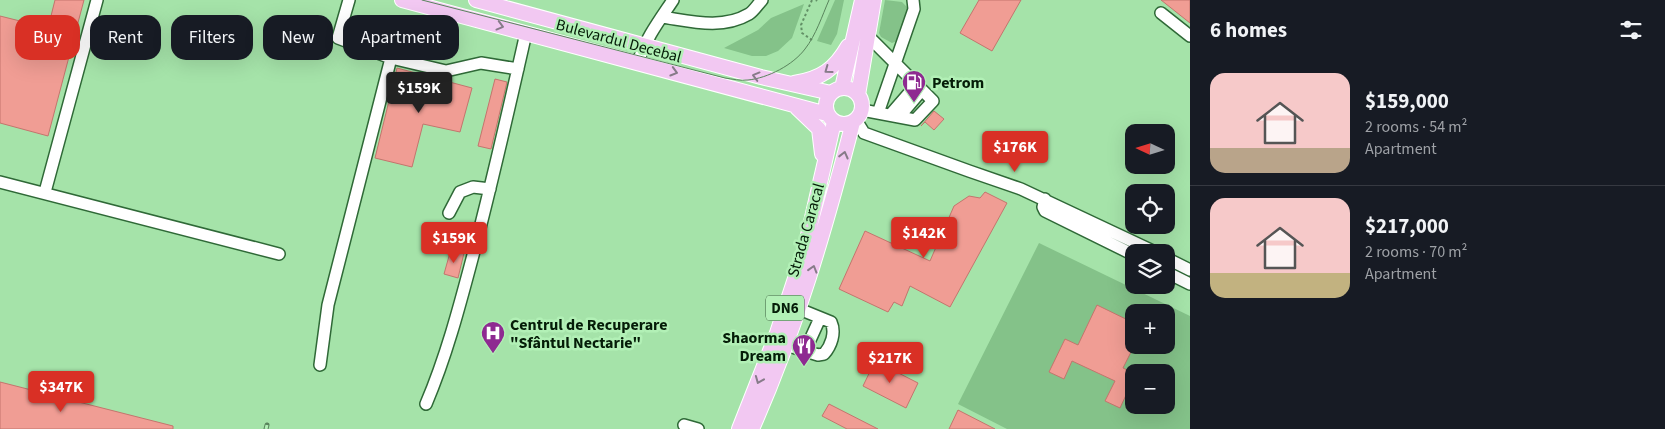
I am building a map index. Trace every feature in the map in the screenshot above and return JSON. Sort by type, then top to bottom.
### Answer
[{"type":"main road","name":"Bulevardul Decebal","points":[[402,0],[638,62],[831,118]]},
{"type":"main road","name":"Bulevardul Decebal","points":[[476,0],[786,84],[837,90]]},
{"type":"main road","name":"DN6","points":[[857,117],[861,99],[858,95],[862,0]]},
{"type":"main road","name":"DN6","points":[[831,118],[826,103],[837,90],[874,0]]},
{"type":"main road","points":[[786,84],[809,80],[826,73],[861,35]]},
{"type":"main road","points":[[837,90],[848,88],[858,95]]},
{"type":"main road","points":[[794,106],[819,129],[822,144],[820,183]]},
{"type":"main road","points":[[831,118],[840,124],[857,117]]},
{"type":"main road","name":"Strada Caracal","points":[[752,429],[799,309],[857,117]]},
{"type":"main road","name":"Strada Caracal","points":[[739,429],[777,333],[805,248],[820,183],[831,118]]},
{"type":"street","points":[[45,192],[97,0]]},
{"type":"street","points":[[345,15],[349,0]]},
{"type":"street","points":[[638,62],[644,45],[673,0]]},
{"type":"street","points":[[662,17],[714,24],[729,22],[750,14],[762,0]]},
{"type":"street","points":[[878,113],[914,9],[913,0]]},
{"type":"street","points":[[1161,14],[1190,36]]},
{"type":"street","points":[[343,21],[338,38],[343,40]]},
{"type":"street","points":[[426,404],[439,372],[456,316],[490,189],[526,33]]},
{"type":"street","points":[[861,35],[922,90]]},
{"type":"street","points":[[320,365],[328,305],[390,60]]},
{"type":"street","points":[[399,60],[446,71],[481,64],[518,69]]},
{"type":"street","points":[[899,117],[922,90]]},
{"type":"street","points":[[899,117],[922,90]]},
{"type":"street","points":[[899,117],[878,113],[857,117],[864,132],[969,172],[1021,189],[1138,244]]},
{"type":"street","points":[[0,182],[45,192],[279,254]]},
{"type":"street","points":[[449,213],[460,192],[473,187],[490,189]]},
{"type":"street","points":[[1045,199],[1043,208],[1046,211],[1125,251]]},
{"type":"street","points":[[1175,262],[1190,270]]},
{"type":"street","points":[[1175,276],[1190,284]]},
{"type":"street","points":[[786,346],[818,355],[824,354],[833,333],[831,322],[799,309]]},
{"type":"street","points":[[805,351],[820,318]]},
{"type":"street","points":[[684,425],[698,429]]},
{"type":"path","points":[[812,0],[801,25],[802,33],[812,40]]},
{"type":"green space","points":[[835,0],[844,0],[837,34],[831,45],[817,41]]},
{"type":"green space","points":[[885,0],[902,2],[907,7],[908,16],[897,41],[892,43],[881,37],[879,33]]},
{"type":"green space","points":[[804,4],[792,38],[778,51],[766,56],[752,56],[724,48],[758,30],[771,18]]},
{"type":"green space","points":[[1039,243],[1125,285],[1125,294],[1144,294],[1165,304],[1125,304],[1125,354],[1175,354],[1175,309],[1190,316],[1190,429],[1007,429],[958,404]]},
{"type":"building","points":[[55,0],[84,0],[80,15],[51,15]]},
{"type":"building","points":[[979,0],[1021,0],[992,51],[960,33]]},
{"type":"building","points":[[1161,0],[1190,0],[1190,23]]},
{"type":"building","points":[[0,16],[15,20],[15,60],[68,60],[48,136],[0,123]]},
{"type":"building","points":[[397,68],[472,88],[460,132],[423,124],[412,167],[375,158]]},
{"type":"building","points":[[495,79],[507,82],[491,149],[478,146]]},
{"type":"building","points":[[934,111],[944,119],[934,130],[925,122],[921,126]]},
{"type":"building","points":[[985,192],[1007,203],[950,307],[910,286],[902,306],[894,302],[888,312],[839,289],[865,231],[930,261],[954,206],[969,196],[980,198]]},
{"type":"building","points":[[451,249],[464,253],[458,278],[444,274]]},
{"type":"building","points":[[1097,305],[1125,319],[1125,354],[1130,354],[1123,368],[1125,369],[1125,397],[1120,408],[1105,401],[1115,381],[1072,361],[1064,379],[1049,372],[1065,339],[1078,345]]},
{"type":"building","points":[[875,361],[918,383],[906,408],[863,386]]},
{"type":"building","points":[[0,382],[173,426],[173,429],[0,429]]},
{"type":"building","points":[[829,404],[878,429],[847,429],[822,416]]},
{"type":"building","points":[[958,410],[995,429],[949,429]]},
{"type":"tram line","points":[[422,0],[725,78],[742,80],[756,79],[772,74],[800,55],[812,38],[829,0]]},
{"type":"railway","points":[[266,429],[267,425]]},
{"type":"place","name":"Petrom","points":[[914,103]]},
{"type":"place","name":"Centrul de Recuperare \"Sfântul Nectarie\"","points":[[493,354]]},
{"type":"place","name":"Shaorma Dream","points":[[804,367]]}]
